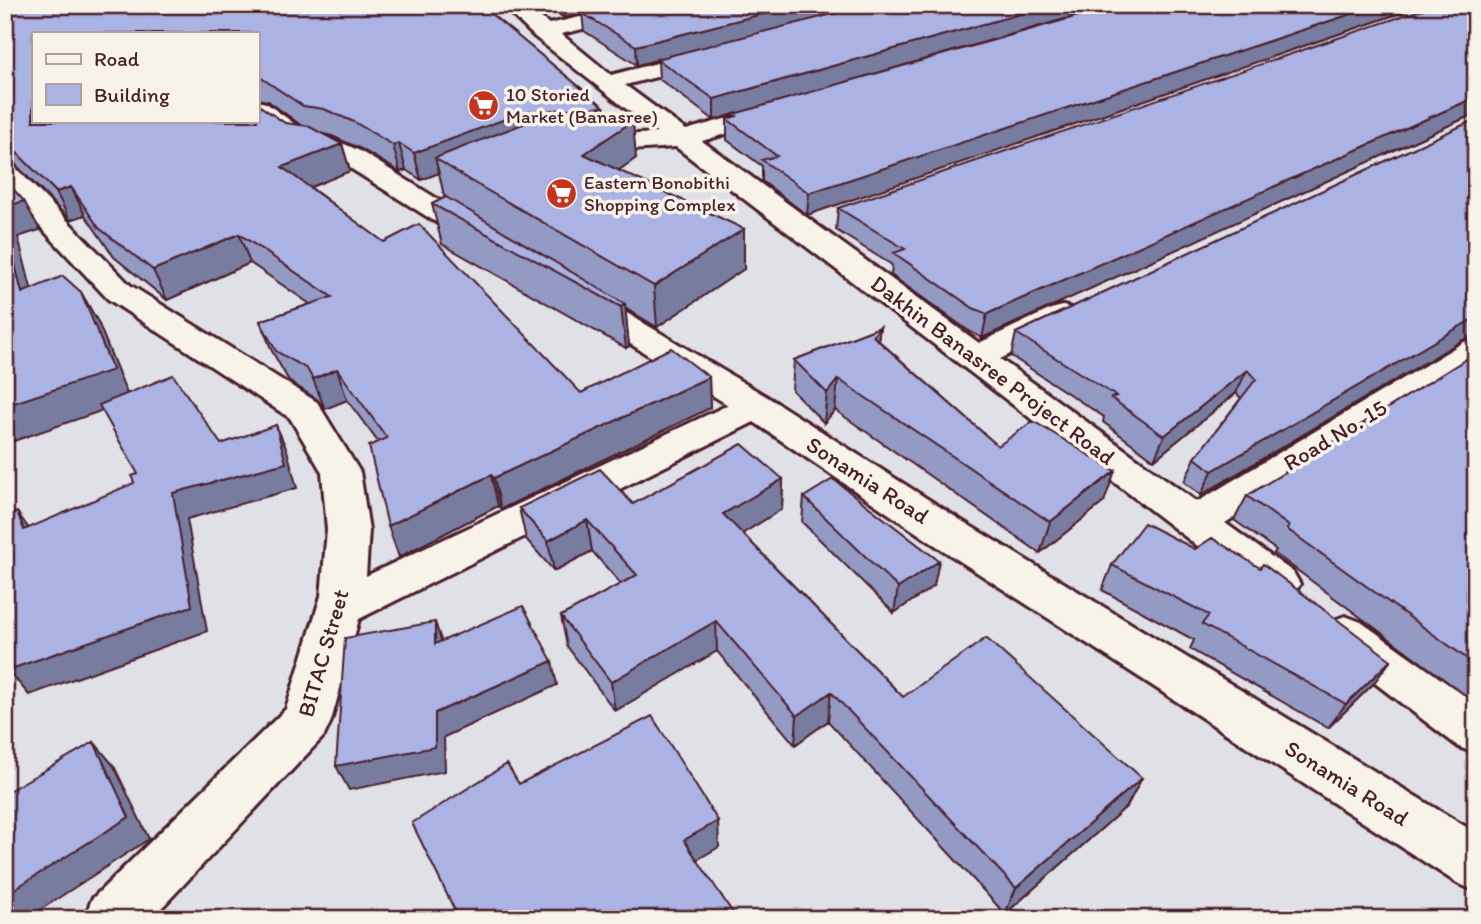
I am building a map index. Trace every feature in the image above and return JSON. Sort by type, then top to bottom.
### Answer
[{"type":"street","name":"Dakhin Banasree Project Road","points":[[512,5],[607,83],[683,139],[818,224],[976,357],[1476,732]]},
{"type":"street","points":[[543,32],[662,5]]},
{"type":"street","points":[[607,83],[729,51]]},
{"type":"street","points":[[554,147],[683,139],[802,104]]},
{"type":"street","points":[[259,109],[304,143],[322,143],[425,191],[507,254]]},
{"type":"street","name":"BITAC Street","points":[[5,173],[119,292],[304,410],[341,472],[348,530],[344,596],[307,721],[111,919]]},
{"type":"street","name":"Sonamia Road","points":[[554,283],[756,406],[958,540],[1476,864]]},
{"type":"street","points":[[976,357],[1089,304]]},
{"type":"street","name":"Road No. 15","points":[[1195,522],[1476,349]]},
{"type":"street","points":[[340,608],[756,406]]},
{"type":"building","points":[[5,5],[101,5],[148,12],[151,9],[147,5],[480,5],[604,107],[524,112],[414,153],[399,143],[393,145],[354,122],[324,109],[303,106],[259,76],[259,32],[32,32],[32,122],[259,122],[259,105],[285,123],[308,126],[342,144],[282,167],[384,242],[419,224],[581,393],[671,348],[709,377],[494,478],[491,475],[388,526],[369,446],[387,438],[337,369],[313,379],[307,369],[276,351],[260,321],[332,297],[239,234],[153,270],[99,228],[71,187],[56,192],[5,141]]},
{"type":"building","points":[[615,5],[798,5],[636,46],[582,13]]},
{"type":"building","points":[[868,5],[1052,5],[714,99],[657,59]]},
{"type":"building","points":[[1117,5],[1378,5],[809,193],[762,160],[777,156],[727,119],[737,116],[734,114]]},
{"type":"building","points":[[1435,5],[1476,5],[1476,97],[987,314],[973,308],[894,253],[905,249],[838,208]]},
{"type":"building","points":[[626,116],[633,121],[584,154],[744,229],[654,286],[435,158],[528,122]]},
{"type":"building","points":[[1476,119],[1476,317],[1212,471],[1195,458],[1256,379],[1247,370],[1164,436],[1111,398],[1116,396],[1016,333]]},
{"type":"building","points":[[5,180],[24,201],[5,207]]},
{"type":"building","points":[[446,197],[625,304],[621,307],[432,204]]},
{"type":"building","points":[[5,225],[22,293],[63,276],[81,292],[113,370],[5,406]]},
{"type":"building","points":[[880,327],[873,336],[998,446],[1033,421],[1115,471],[1050,522],[838,379],[827,393],[794,360]]},
{"type":"building","points":[[1476,353],[1476,665],[1287,529],[1289,526],[1247,496]]},
{"type":"building","points":[[173,375],[221,444],[276,425],[286,463],[173,493],[192,606],[8,670],[5,517],[17,512],[24,530],[134,483],[132,476],[138,474],[99,405]]},
{"type":"building","points":[[742,444],[783,479],[723,514],[903,697],[986,638],[1142,778],[1016,888],[831,692],[797,716],[716,621],[611,682],[561,616],[637,575],[587,520],[548,541],[519,508],[600,469],[633,504]]},
{"type":"building","points":[[833,479],[939,561],[898,588],[804,497]]},
{"type":"building","points":[[1144,523],[1195,549],[1212,538],[1260,568],[1263,564],[1391,660],[1346,704],[1202,624],[1209,615],[1112,565]]},
{"type":"building","points":[[523,606],[552,661],[435,713],[435,747],[336,766],[345,638],[435,622],[435,644]]},
{"type":"building","points":[[652,716],[718,821],[684,840],[737,919],[459,919],[412,823],[507,764],[519,784]]},
{"type":"building","points":[[94,742],[129,817],[5,895],[5,793]]},
{"type":"building","points":[[960,913],[966,919],[952,919]]},
{"type":"place","name":"10 Storied Market (Banasree)","points":[[483,105]]},
{"type":"place","name":"Eastern Bonobithi Shopping Complex","points":[[561,193]]}]
